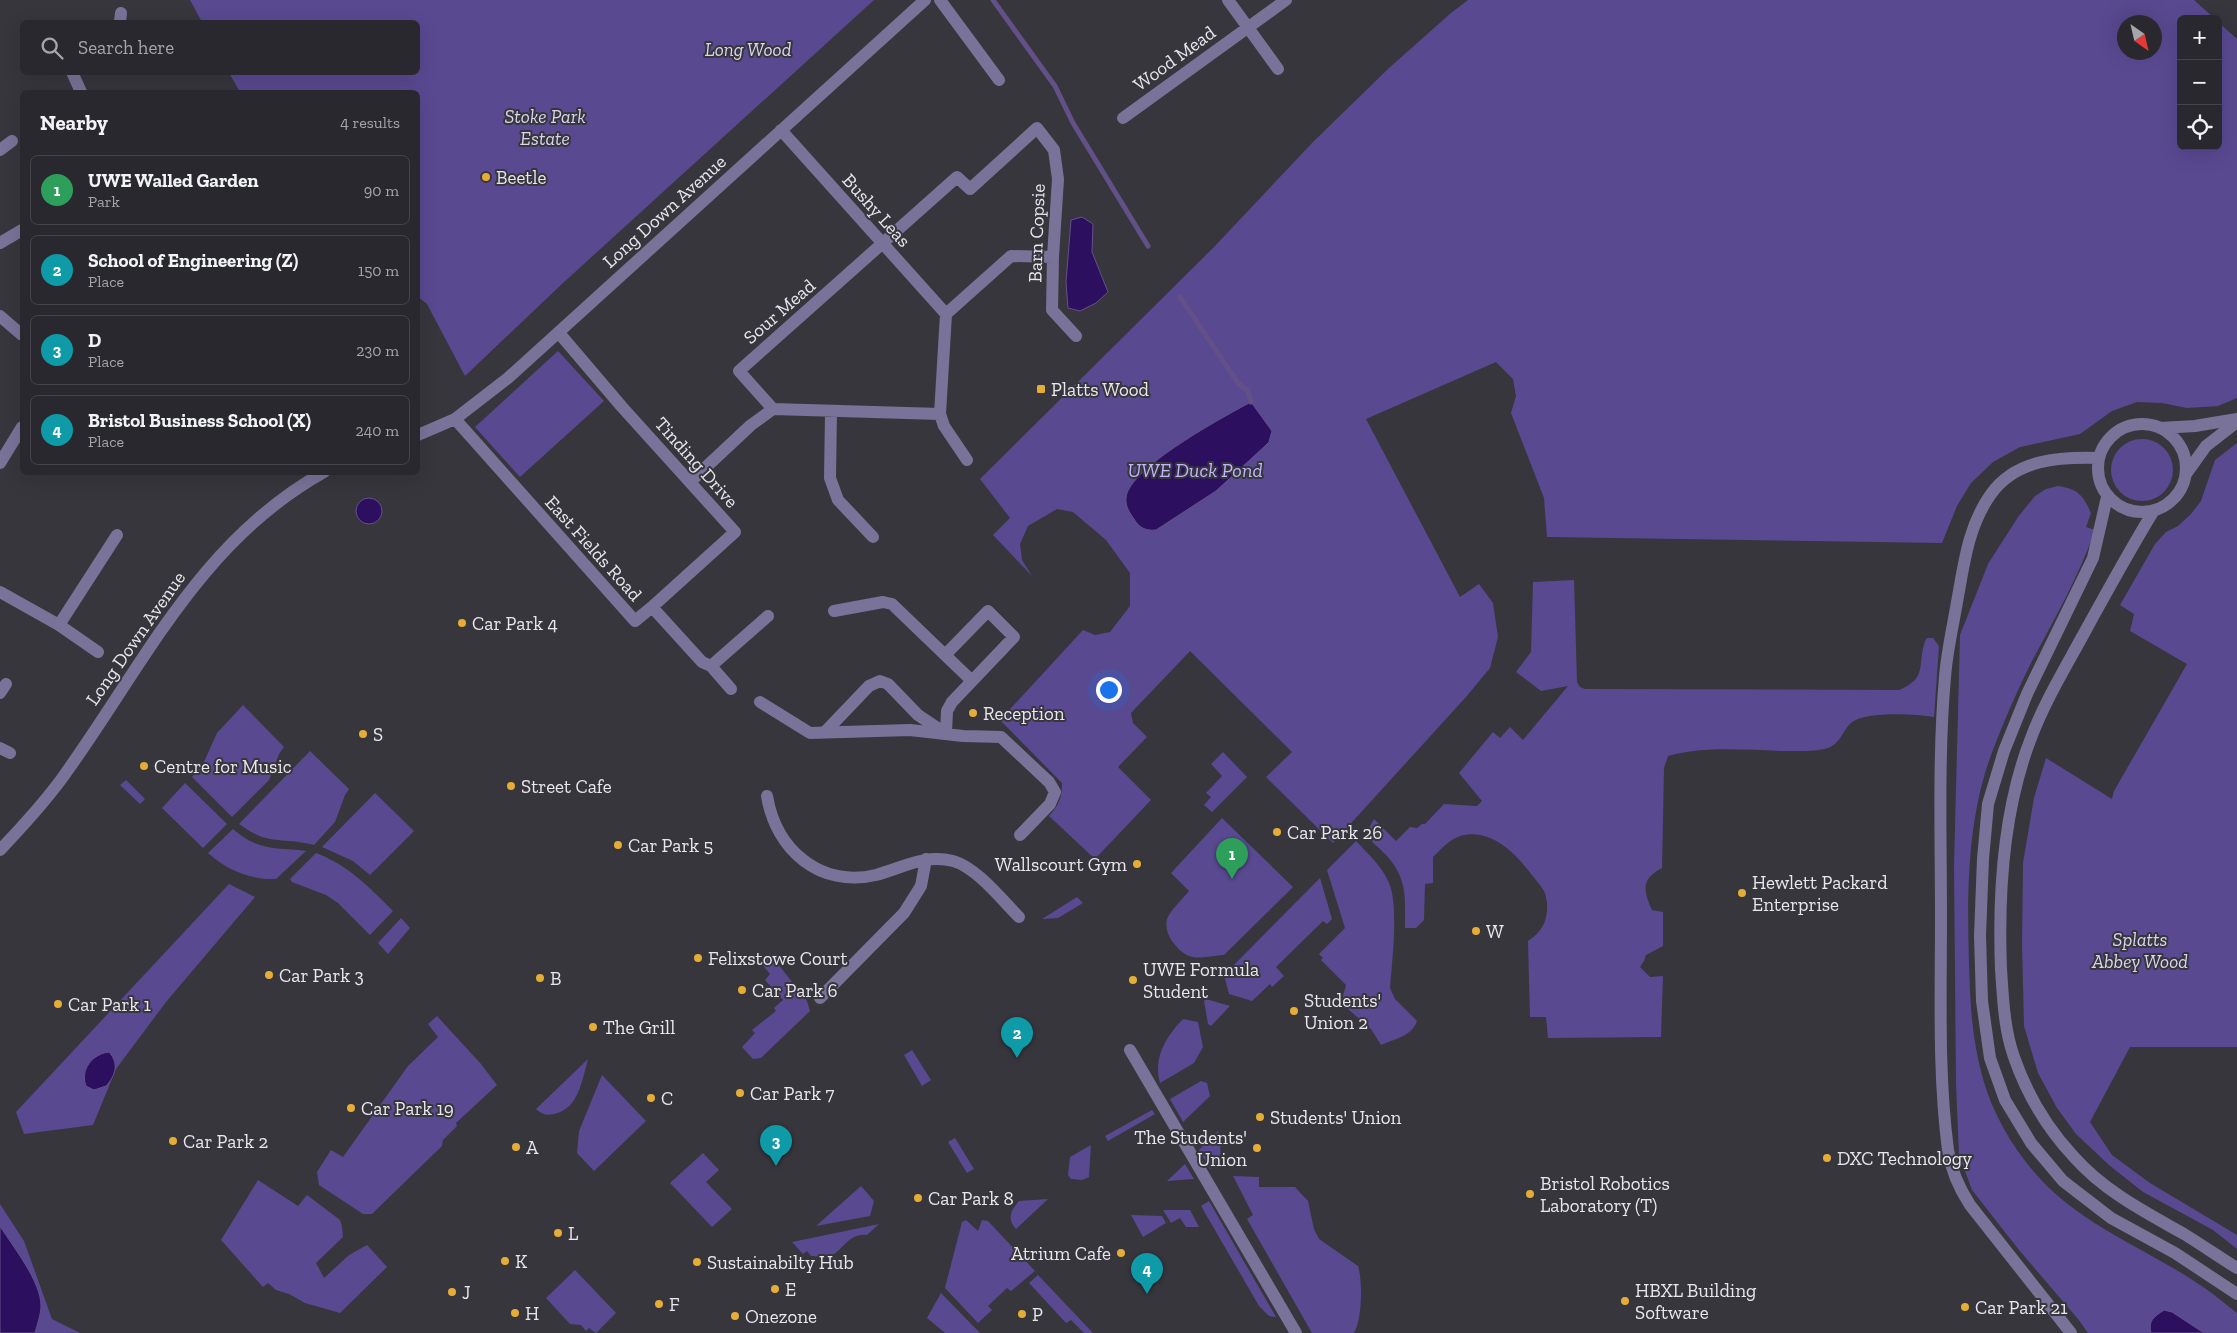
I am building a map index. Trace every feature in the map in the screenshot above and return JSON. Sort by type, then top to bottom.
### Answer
[{"type":"street","name":"Long Down Avenue","points":[[420,434],[455,419],[508,378],[925,0]]},
{"type":"street","points":[[940,0],[999,80]]},
{"type":"street","points":[[1228,0],[1278,69]]},
{"type":"street","name":"Wood Mead","points":[[1123,118],[1286,0]]},
{"type":"street","points":[[73,75],[79,90]]},
{"type":"street","name":"Barn Copsie","points":[[883,244],[957,177],[970,190],[1037,128],[1054,150],[1058,180],[1052,310],[1076,336]]},
{"type":"street","name":"Bushy Leas","points":[[781,130],[946,314]]},
{"type":"street","points":[[0,150],[12,141]]},
{"type":"street","points":[[0,244],[20,231]]},
{"type":"street","name":"Sour Mead","points":[[773,409],[739,371],[883,244]]},
{"type":"street","points":[[966,460],[944,426],[940,414],[946,314],[1011,256],[1053,257]]},
{"type":"street","points":[[0,316],[20,333]]},
{"type":"street","name":"Tinding Drive","points":[[559,333],[622,407],[735,532],[652,607]]},
{"type":"street","points":[[690,482],[751,426],[773,409],[940,414]]},
{"type":"street","points":[[831,412],[830,478],[838,500],[873,537]]},
{"type":"street","name":"East Fields Road","points":[[455,419],[635,621],[652,607],[702,662],[711,666],[731,689]]},
{"type":"street","points":[[2160,428],[2195,426],[2237,420]]},
{"type":"street","points":[[2186,474],[2206,446],[2237,420]]},
{"type":"street","points":[[2134,424],[2148,424],[2160,428],[2172,436],[2181,446],[2186,460],[2186,474],[2182,487],[2175,498],[2165,506],[2153,512],[2140,513],[2128,511],[2116,505],[2107,497],[2100,485],[2097,472],[2098,458],[2107,441],[2122,428],[2134,424]]},
{"type":"street","points":[[0,463],[20,430]]},
{"type":"street","points":[[2070,1333],[1970,1205],[1957,1183],[1948,1152],[1941,1029],[1943,708],[1948,651],[1968,540],[1983,506],[1992,492],[2006,478],[2025,466],[2051,459],[2098,458]]},
{"type":"street","name":"Long Down Avenue","points":[[0,850],[59,782],[171,615],[207,568],[252,524],[319,475]]},
{"type":"street","points":[[2107,497],[2093,558],[2027,694],[2004,751],[1988,804],[1983,859],[1980,936],[1982,1001],[1990,1058],[2004,1100],[2031,1143],[2062,1181],[2111,1218],[2176,1253],[2237,1294]]},
{"type":"street","points":[[2153,512],[2056,684],[2031,738],[2015,793],[2005,846],[2000,936],[2003,1010],[2014,1057],[2032,1100],[2054,1135],[2075,1159],[2100,1183],[2237,1268]]},
{"type":"street","points":[[59,625],[117,535]]},
{"type":"street","points":[[0,592],[59,625],[98,652]]},
{"type":"street","points":[[834,611],[888,602],[895,606],[971,680]]},
{"type":"street","points":[[945,655],[988,611],[1014,636],[971,680],[949,706],[946,715],[946,733]]},
{"type":"street","points":[[711,666],[768,616]]},
{"type":"street","points":[[825,732],[869,686],[883,681],[924,720],[946,733]]},
{"type":"street","points":[[760,702],[806,731],[910,730],[963,736],[1001,737],[1053,787],[1054,792],[1053,800],[1020,835]]},
{"type":"street","points":[[767,796],[773,817],[788,844],[803,862],[822,872],[844,877],[864,877],[926,859],[947,860],[963,865],[976,874],[1019,917]]},
{"type":"street","points":[[820,998],[904,913],[921,886],[926,859]]},
{"type":"street","points":[[1130,1050],[1296,1333]]},
{"type":"green space","name":"Stoke Park Estate","points":[[190,0],[874,0],[563,283],[465,376],[427,304],[420,299],[420,90],[239,90],[230,75],[420,75],[420,20],[201,20]]},
{"type":"green space","points":[[1468,0],[2194,0],[2211,15],[2177,15],[2177,150],[2222,150],[2222,26],[2237,39],[2237,398],[2218,406],[2187,408],[2162,403],[2137,402],[2112,411],[2080,434],[2020,447],[1993,462],[1971,483],[1957,506],[1942,543],[1547,537],[1544,498],[1511,413],[1516,396],[1513,379],[1496,362],[1366,419],[1460,597],[1479,584],[1493,603],[1498,637],[1490,668],[1466,697],[1333,843],[1266,777],[1292,752],[1190,651],[1131,713],[1133,723],[1147,737],[1118,767],[1151,800],[1095,859],[1049,816],[1059,801],[1062,783],[1000,720],[1083,630],[1095,635],[1110,632],[1130,606],[1130,573],[1106,540],[1073,512],[1057,509],[1028,526],[1020,544],[1022,560],[1032,576],[993,535],[1010,518],[980,479],[1214,247],[1313,142],[1389,68]]},
{"type":"green space","points":[[558,351],[604,401],[520,477],[475,427]]},
{"type":"green space","points":[[2142,439],[2154,441],[2164,448],[2171,458],[2173,470],[2171,482],[2164,492],[2154,499],[2142,501],[2130,499],[2120,492],[2113,482],[2111,470],[2113,458],[2120,448],[2130,441]]},
{"type":"green space","name":"Splatts Abbey Wood","points":[[2237,443],[2237,1047],[2130,1047],[2090,1122],[2112,1155],[2150,1183],[2237,1235],[2237,1249],[2213,1230],[2143,1192],[2109,1165],[2076,1134],[2057,1108],[2038,1073],[2024,1026],[2022,945],[2023,863],[2034,798],[2046,758],[2112,799],[2114,791],[2187,664],[2130,631],[2134,614],[2120,605],[2155,544],[2166,532],[2178,526],[2191,514],[2201,501],[2215,460]]},
{"type":"green space","points":[[2058,486],[2075,491],[2082,497],[2091,513],[2086,527],[2095,530],[2074,580],[2032,661],[2005,719],[1991,755],[1977,806],[1970,858],[1968,937],[1971,1007],[1979,1064],[1988,1094],[2000,1122],[2017,1150],[2036,1175],[2082,1215],[2205,1288],[2237,1313],[2237,1333],[2088,1333],[1972,1190],[1959,1155],[1956,1084],[1954,866],[1960,635],[1988,564],[2018,517],[2035,496],[2046,489]]},
{"type":"green space","points":[[1574,580],[1577,682],[1580,687],[1585,689],[1899,690],[1914,681],[1918,676],[1927,638],[1933,638],[1939,646],[1934,717],[1891,714],[1858,719],[1848,726],[1832,746],[1817,750],[1710,750],[1668,756],[1664,768],[1662,868],[1650,876],[1646,886],[1647,897],[1652,910],[1663,912],[1663,946],[1646,955],[1640,967],[1650,977],[1663,976],[1661,1037],[1548,1038],[1546,1017],[1530,1017],[1528,941],[1544,924],[1547,914],[1547,902],[1541,886],[1515,855],[1499,842],[1481,835],[1471,834],[1460,836],[1442,848],[1433,857],[1433,883],[1425,884],[1424,920],[1416,928],[1405,928],[1405,898],[1402,881],[1393,864],[1372,842],[1367,832],[1374,819],[1396,841],[1410,827],[1417,828],[1425,824],[1444,804],[1477,806],[1482,801],[1459,773],[1493,732],[1500,738],[1510,727],[1523,740],[1568,686],[1541,691],[1516,672],[1531,652],[1533,582]]},
{"type":"green space","points":[[243,705],[284,747],[279,754],[269,780],[232,817],[192,777],[203,764],[217,733]]},
{"type":"green space","points":[[310,751],[349,789],[335,822],[314,845],[259,836],[239,824]]},
{"type":"green space","points":[[1223,752],[1247,777],[1212,812],[1204,805],[1211,797],[1206,793],[1222,776],[1211,764]]},
{"type":"green space","points":[[126,780],[145,799],[140,804],[120,785]]},
{"type":"green space","points":[[185,783],[227,824],[203,848],[162,808]]},
{"type":"green space","points":[[375,793],[414,831],[370,875],[353,861],[322,847]]},
{"type":"green space","points":[[1222,818],[1293,887],[1224,955],[1201,958],[1189,956],[1178,948],[1167,931],[1166,922],[1169,915],[1189,891],[1171,873]]},
{"type":"green space","points":[[233,829],[251,842],[260,845],[306,851],[276,879],[248,876],[231,869],[208,853]]},
{"type":"green space","points":[[1356,841],[1379,866],[1389,883],[1394,905],[1390,988],[1395,999],[1417,1021],[1407,1034],[1381,1045],[1371,1029],[1341,1003],[1346,985],[1321,960],[1323,958],[1319,954],[1345,928],[1327,870]]},
{"type":"green space","points":[[316,853],[348,870],[367,885],[393,911],[370,935],[338,903],[326,895],[292,882],[290,879]]},
{"type":"green space","points":[[1320,878],[1332,919],[1327,924],[1323,921],[1276,967],[1284,976],[1272,987],[1270,984],[1252,1001],[1229,994],[1224,975]]},
{"type":"green space","points":[[229,884],[255,897],[166,1002],[116,1069],[93,1125],[24,1134],[16,1112]]},
{"type":"green space","points":[[1077,897],[1083,903],[1058,918],[1042,919]]},
{"type":"green space","points":[[401,918],[410,928],[388,954],[378,943]]},
{"type":"green space","points":[[771,955],[807,1001],[810,1011],[761,1058],[753,1059],[742,1047],[755,1033],[752,1030],[776,1011],[774,1008],[783,1000],[765,980],[770,974],[761,963]]},
{"type":"green space","points":[[1206,999],[1230,1006],[1211,1026],[1208,1024],[1204,1001]]},
{"type":"green space","points":[[437,1016],[481,1064],[497,1085],[456,1123],[457,1126],[443,1140],[442,1146],[372,1214],[363,1214],[319,1185],[317,1172],[331,1150],[343,1157],[408,1066],[438,1037],[428,1024]]},
{"type":"green space","points":[[1183,1019],[1198,1022],[1203,1047],[1194,1063],[1160,1083],[1158,1065],[1162,1048],[1171,1033]]},
{"type":"green space","points":[[912,1050],[931,1080],[922,1086],[904,1055]]},
{"type":"green space","points":[[588,1059],[578,1092],[569,1106],[551,1115],[544,1114],[536,1109]]},
{"type":"green space","points":[[602,1075],[646,1121],[594,1171],[577,1153],[579,1131]]},
{"type":"green space","points":[[1201,1081],[1207,1083],[1210,1096],[1183,1122],[1170,1099]]},
{"type":"green space","points":[[1152,1110],[1155,1114],[1108,1141],[1105,1136]]},
{"type":"green space","points":[[1218,1131],[1220,1157],[1210,1169],[1199,1150]]},
{"type":"green space","points":[[955,1138],[974,1169],[967,1173],[948,1142]]},
{"type":"green space","points":[[1091,1145],[1089,1177],[1082,1180],[1071,1179],[1068,1175],[1070,1157]]},
{"type":"green space","points":[[703,1153],[719,1170],[706,1182],[732,1209],[712,1227],[670,1183]]},
{"type":"green space","points":[[1185,1164],[1194,1179],[1167,1181]]},
{"type":"green space","points":[[1233,1176],[1259,1177],[1259,1187],[1295,1187],[1308,1201],[1314,1229],[1319,1239],[1358,1266],[1361,1281],[1361,1300],[1359,1319],[1354,1333],[1312,1333],[1247,1219],[1253,1215]]},
{"type":"green space","points":[[258,1180],[298,1206],[307,1195],[340,1220],[343,1237],[316,1263],[324,1278],[349,1255],[367,1245],[387,1267],[340,1313],[305,1303],[289,1294],[276,1290],[268,1283],[263,1287],[221,1240]]},
{"type":"green space","points":[[861,1186],[874,1201],[870,1216],[816,1226]]},
{"type":"green space","points":[[1048,1199],[1016,1229],[1011,1222],[1011,1215],[1013,1208],[1019,1201]]},
{"type":"green space","points":[[1209,1201],[1276,1317],[1269,1316],[1259,1306],[1201,1206]]},
{"type":"green space","points":[[0,1204],[24,1241],[52,1319],[80,1333],[0,1333]]},
{"type":"green space","points":[[1163,1210],[1190,1210],[1199,1227],[1186,1227],[1180,1218],[1171,1223]]},
{"type":"green space","points":[[1131,1215],[1162,1216],[1166,1223],[1143,1237]]},
{"type":"green space","points":[[966,1220],[978,1231],[982,1220],[988,1221],[1035,1271],[1011,1291],[1007,1288],[988,1306],[992,1310],[978,1323],[945,1288],[962,1222]]},
{"type":"green space","points":[[879,1224],[867,1235],[856,1236],[851,1239],[830,1257],[811,1256],[807,1251],[803,1254],[792,1242]]},
{"type":"green space","points":[[575,1270],[616,1313],[596,1333],[589,1328],[586,1331],[581,1325],[570,1324],[546,1298]]},
{"type":"green space","points":[[1038,1275],[1093,1333],[1084,1333],[1071,1320],[1066,1323],[1029,1283]]},
{"type":"green space","points":[[941,1293],[980,1333],[945,1333],[927,1318]]},
{"type":"water","points":[[1082,217],[1093,224],[1092,252],[1108,292],[1096,303],[1080,311],[1068,308],[1066,282],[1071,220]]},
{"type":"water","name":"UWE Duck Pond","points":[[1251,402],[1272,431],[1269,442],[1216,491],[1156,530],[1149,530],[1138,525],[1128,509],[1126,498],[1131,486],[1143,472],[1180,444]]},
{"type":"water","points":[[369,498],[379,501],[382,511],[379,521],[369,524],[359,521],[356,511],[359,501]]},
{"type":"water","points":[[109,1052],[114,1060],[115,1069],[109,1082],[106,1086],[94,1090],[86,1086],[85,1074],[89,1064],[97,1056]]},
{"type":"water","points":[[0,1226],[25,1264],[40,1296],[40,1316],[35,1333],[0,1333]]},
{"type":"water","points":[[2164,1310],[2172,1312],[2204,1333],[2151,1333],[2151,1322]]},
{"type":"waterway","points":[[993,0],[1055,86],[1073,123],[1148,246]]},
{"type":"waterway","points":[[1180,297],[1238,383],[1248,391],[1251,402]]},
{"type":"place","name":"Beetle","points":[[486,177]]},
{"type":"place","name":"Platts Wood","points":[[1041,389]]},
{"type":"place","name":"Car Park 4","points":[[462,623]]},
{"type":"place","name":"Reception","points":[[973,713]]},
{"type":"place","name":"S","points":[[363,734]]},
{"type":"place","name":"Centre for Music","points":[[144,766]]},
{"type":"place","name":"Street Cafe","points":[[511,786]]},
{"type":"place","name":"Car Park 26","points":[[1277,832]]},
{"type":"place","name":"Car Park 5","points":[[618,845]]},
{"type":"place","name":"Wallscourt Gym","points":[[1137,864]]},
{"type":"place","name":"UWE Walled Garden","points":[[1232,879]]},
{"type":"place","name":"Hewlett Packard Enterprise","points":[[1742,893]]},
{"type":"place","name":"W","points":[[1476,931]]},
{"type":"place","name":"Felixstowe Court","points":[[698,958]]},
{"type":"place","name":"Car Park 3","points":[[269,975]]},
{"type":"place","name":"B","points":[[540,978]]},
{"type":"place","name":"UWE Formula Student","points":[[1133,980]]},
{"type":"place","name":"Car Park 6","points":[[742,990]]},
{"type":"place","name":"Car Park 1","points":[[58,1004]]},
{"type":"place","name":"Students' Union 2","points":[[1294,1011]]},
{"type":"place","name":"The Grill","points":[[593,1027]]},
{"type":"place","name":"School of Engineering (Z)","points":[[1017,1058]]},
{"type":"place","name":"Car Park 7","points":[[740,1093]]},
{"type":"place","name":"C","points":[[651,1098]]},
{"type":"place","name":"Car Park 19","points":[[351,1108]]},
{"type":"place","name":"Students' Union","points":[[1260,1117]]},
{"type":"place","name":"Car Park 2","points":[[173,1141]]},
{"type":"place","name":"A","points":[[516,1147]]},
{"type":"place","name":"The Students' Union","points":[[1257,1148]]},
{"type":"place","name":"DXC Technology","points":[[1827,1158]]},
{"type":"place","name":"D","points":[[776,1166]]},
{"type":"place","name":"Bristol Robotics Laboratory (T)","points":[[1530,1194]]},
{"type":"place","name":"Car Park 8","points":[[918,1198]]},
{"type":"place","name":"L","points":[[558,1233]]},
{"type":"place","name":"Atrium Cafe","points":[[1121,1253]]},
{"type":"place","name":"K","points":[[505,1261]]},
{"type":"place","name":"Sustainabilty Hub","points":[[697,1262]]},
{"type":"place","name":"E","points":[[775,1289]]},
{"type":"place","name":"J","points":[[452,1292]]},
{"type":"place","name":"Bristol Business School (X)","points":[[1147,1294]]},
{"type":"place","name":"HBXL Building Software","points":[[1625,1301]]},
{"type":"place","name":"F","points":[[659,1304]]},
{"type":"place","name":"Car Park 21","points":[[1965,1307]]},
{"type":"place","name":"H","points":[[515,1313]]},
{"type":"place","name":"P","points":[[1022,1314]]},
{"type":"place","name":"Onezone","points":[[735,1316]]},
{"type":"park label","name":"Long Wood","points":[[748,49]]}]
